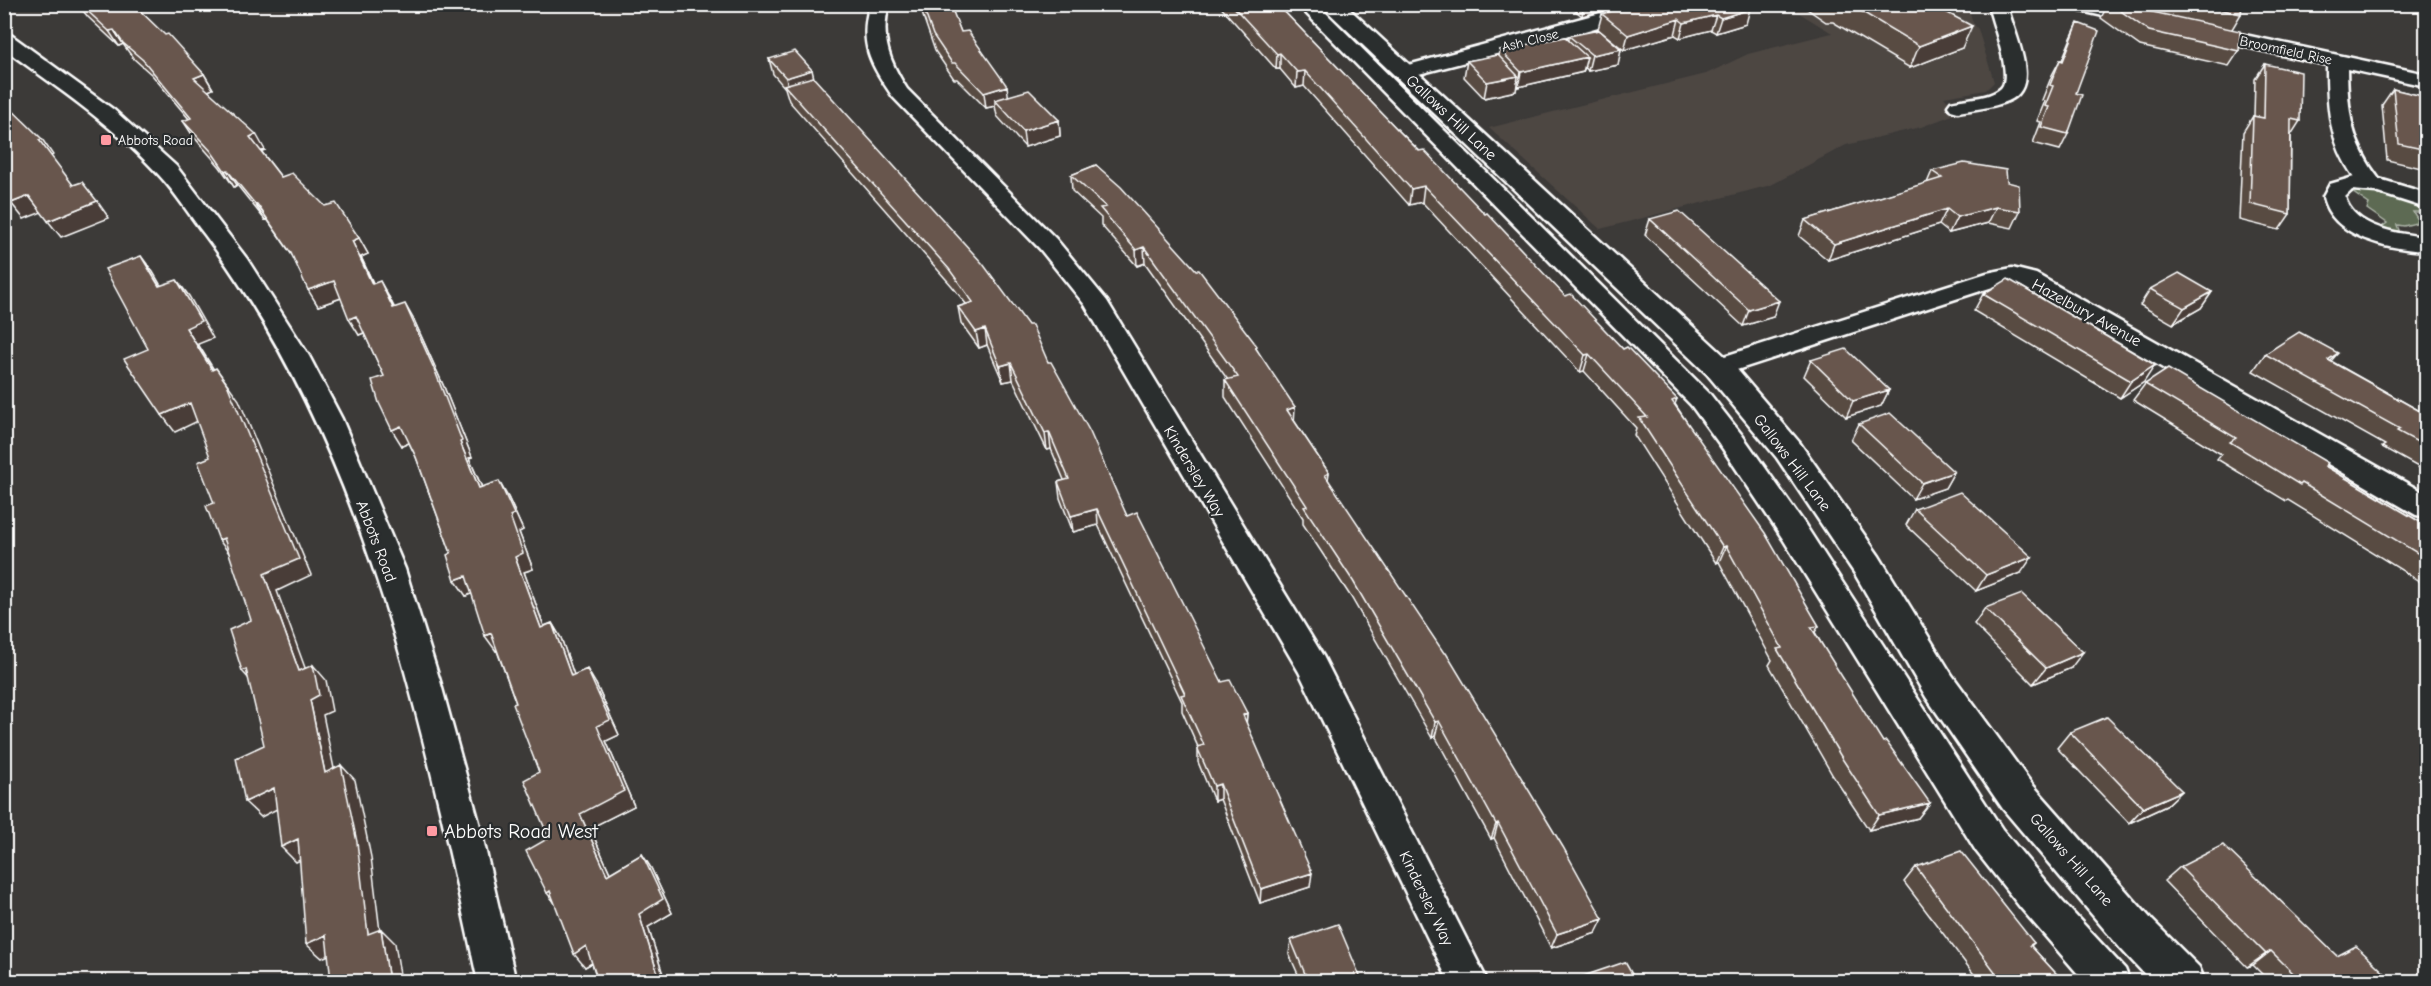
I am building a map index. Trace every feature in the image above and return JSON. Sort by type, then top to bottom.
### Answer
[{"type":"street","name":"Kindersley Way","points":[[880,4],[874,21],[874,42],[881,65],[900,93],[1048,244],[1095,301],[1312,665],[1469,981]]},
{"type":"street","name":"Gallows Hill Lane","points":[[1305,4],[1522,201],[1718,368],[1788,450],[1866,565],[1939,686],[2017,796],[2136,934],[2183,981]]},
{"type":"street","name":"Gallows Hill Lane","points":[[1331,4],[1404,72],[1693,392],[1739,448],[1811,558],[1878,671],[1989,840],[2111,981]]},
{"type":"street","name":"Ash Close","points":[[1404,72],[1574,28],[1656,4]]},
{"type":"street","points":[[1958,105],[1984,101],[2012,91],[2016,69],[1997,4]]},
{"type":"street","points":[[2075,4],[2166,24]]},
{"type":"street","name":"Broomfield Rise","points":[[2189,29],[2427,80]]},
{"type":"street","name":"Abbots Road","points":[[4,39],[107,114],[168,171],[239,264],[296,356],[328,418],[390,569],[430,703],[462,826],[497,981]]},
{"type":"street","points":[[2337,61],[2338,123],[2357,167],[2371,184]]},
{"type":"street","points":[[1984,101],[2004,117]]},
{"type":"street","points":[[2427,201],[2406,191],[2371,184],[2342,187],[2335,193],[2334,198],[2337,208],[2364,229],[2384,237],[2427,244]]},
{"type":"street","name":"Hazelbury Avenue","points":[[1718,368],[1996,278],[2012,276],[2027,279],[2427,507]]},
{"type":"shaded area","points":[[1786,5],[1988,5],[1986,8],[1969,10],[1973,23],[1978,29],[1994,82],[1986,90],[1944,97],[1958,113],[1921,127],[1846,145],[1771,185],[1600,229],[1489,128],[1706,74],[1748,54],[1832,33]]},
{"type":"green space","points":[[2363,189],[2404,196],[2426,207],[2426,212],[2413,212],[2417,218],[2416,223],[2397,225],[2402,238],[2378,230],[2387,223],[2367,209],[2369,204],[2352,192]]},
{"type":"building","points":[[80,4],[133,4],[165,35],[168,34],[204,74],[194,78],[256,134],[250,137],[281,177],[292,173],[325,206],[336,203],[359,238],[352,241],[372,284],[380,281],[393,308],[405,304],[435,371],[479,488],[499,481],[514,514],[510,516],[523,553],[515,557],[541,628],[552,623],[571,676],[587,669],[610,720],[597,726],[624,791],[580,814],[607,875],[642,854],[663,899],[639,914],[660,981],[598,981],[586,946],[574,954],[550,891],[547,893],[526,851],[549,838],[524,780],[539,772],[513,704],[516,703],[491,633],[485,636],[466,576],[455,580],[447,555],[451,553],[416,457],[401,426],[392,430],[379,403],[372,380],[384,376],[356,316],[349,319],[334,281],[308,290],[291,253],[257,204],[227,170],[225,171],[211,151],[183,121],[191,118],[143,60],[123,43],[114,30],[109,31]]},
{"type":"building","points":[[922,4],[950,4],[961,32],[968,31],[1007,86],[984,93],[955,63],[952,63],[933,35]]},
{"type":"building","points":[[1231,4],[1277,4],[1419,151],[1424,150],[1485,214],[1487,213],[1565,296],[1571,294],[1623,349],[1627,347],[1677,399],[1672,401],[1765,533],[1819,626],[1811,627],[1883,742],[1886,741],[1930,803],[1879,815],[1843,760],[1777,649],[1782,648],[1726,546],[1723,547],[1639,418],[1647,417],[1589,354],[1585,355],[1424,186],[1411,189],[1305,71],[1297,72],[1280,53],[1277,54]]},
{"type":"building","points":[[1635,4],[1743,4],[1750,9],[1721,18],[1716,15],[1684,23],[1679,19],[1628,35],[1602,14]]},
{"type":"building","points":[[1849,4],[1931,4],[1972,26],[1919,46]]},
{"type":"building","points":[[2111,4],[2240,31],[2239,51],[2149,31]]},
{"type":"building","points":[[2195,4],[2242,4],[2241,14]]},
{"type":"building","points":[[2078,23],[2099,31],[2076,93],[2082,95],[2068,134],[2041,127],[2049,107],[2045,106],[2053,86],[2050,85],[2060,60],[2063,61]]},
{"type":"building","points":[[1599,30],[1621,49],[1592,55],[1569,36]]},
{"type":"building","points":[[1565,37],[1587,57],[1521,72],[1500,50]]},
{"type":"building","points":[[795,51],[812,70],[786,78],[769,59]]},
{"type":"building","points":[[1498,55],[1518,76],[1487,82],[1467,61]]},
{"type":"building","points":[[2265,64],[2301,72],[2300,121],[2291,119],[2290,214],[2250,204],[2253,116],[2264,118]]},
{"type":"building","points":[[813,77],[983,264],[1028,325],[1032,325],[1048,362],[1051,362],[1090,432],[1127,516],[1137,512],[1222,682],[1230,680],[1247,713],[1243,715],[1312,873],[1261,889],[1220,784],[1214,786],[1197,747],[1204,745],[1181,695],[1185,694],[1097,509],[1071,516],[1058,482],[1069,479],[1049,432],[1045,433],[1011,363],[1000,366],[985,329],[976,332],[958,307],[973,302],[949,269],[784,85]]},
{"type":"building","points":[[2393,89],[2426,97],[2427,150],[2399,144]]},
{"type":"building","points":[[1029,90],[1059,120],[1023,131],[995,100]]},
{"type":"building","points":[[4,102],[42,139],[39,140],[73,185],[82,182],[97,201],[48,221],[29,196],[11,203],[4,193]]},
{"type":"building","points":[[1964,163],[2006,170],[2007,182],[2019,185],[2020,211],[1996,207],[1957,217],[1947,209],[1834,244],[1805,220],[1942,178],[1932,171]]},
{"type":"building","points":[[1096,165],[1121,187],[1196,270],[1199,270],[1257,346],[1255,347],[1295,407],[1287,410],[1329,473],[1325,475],[1446,653],[1563,847],[1603,919],[1557,934],[1498,823],[1496,824],[1439,721],[1435,722],[1353,581],[1304,507],[1307,506],[1225,380],[1238,377],[1144,247],[1136,250],[1100,208],[1106,207],[1071,175]]},
{"type":"building","points":[[1679,211],[1779,301],[1749,310],[1650,219]]},
{"type":"building","points":[[141,256],[159,286],[177,280],[201,321],[186,328],[212,370],[216,368],[227,384],[299,559],[264,574],[299,671],[313,665],[319,695],[310,700],[325,773],[341,765],[357,842],[368,934],[381,929],[389,981],[331,981],[326,935],[306,944],[298,839],[281,847],[274,788],[245,802],[236,758],[264,745],[246,669],[242,671],[229,630],[251,620],[224,538],[219,540],[206,506],[214,503],[198,462],[210,457],[190,403],[162,415],[124,359],[148,349],[105,269]]},
{"type":"building","points":[[2179,273],[2212,292],[2184,308],[2150,289]]},
{"type":"building","points":[[2008,279],[2155,365],[2131,381],[1983,294]]},
{"type":"building","points":[[2299,332],[2338,353],[2328,360],[2427,415],[2427,447],[2397,431],[2400,429],[2265,354]]},
{"type":"building","points":[[1846,349],[1889,390],[1853,401],[1811,360]]},
{"type":"building","points":[[2168,369],[2328,463],[2325,466],[2427,526],[2427,559],[2230,442],[2236,438],[2145,384]]},
{"type":"building","points":[[1890,413],[1954,472],[1922,483],[1859,424]]},
{"type":"building","points":[[1960,492],[2032,557],[1986,575],[1915,509]]},
{"type":"building","points":[[2022,594],[2083,652],[2046,668],[1985,608]]},
{"type":"building","points":[[2107,717],[2182,791],[2143,808],[2070,732]]},
{"type":"building","points":[[2223,845],[2337,956],[2356,946],[2393,981],[2301,981],[2271,951],[2266,954],[2180,867]]},
{"type":"building","points":[[1961,851],[2034,943],[2030,945],[2063,981],[1990,981],[1987,978],[1996,973],[1916,867]]},
{"type":"building","points":[[1338,924],[1362,981],[1308,981],[1291,940]]},
{"type":"building","points":[[1625,962],[1636,981],[1580,981],[1578,978]]},
{"type":"place","name":"Abbots Road","points":[[106,140]]},
{"type":"place","name":"Abbots Road West","points":[[432,831]]}]
